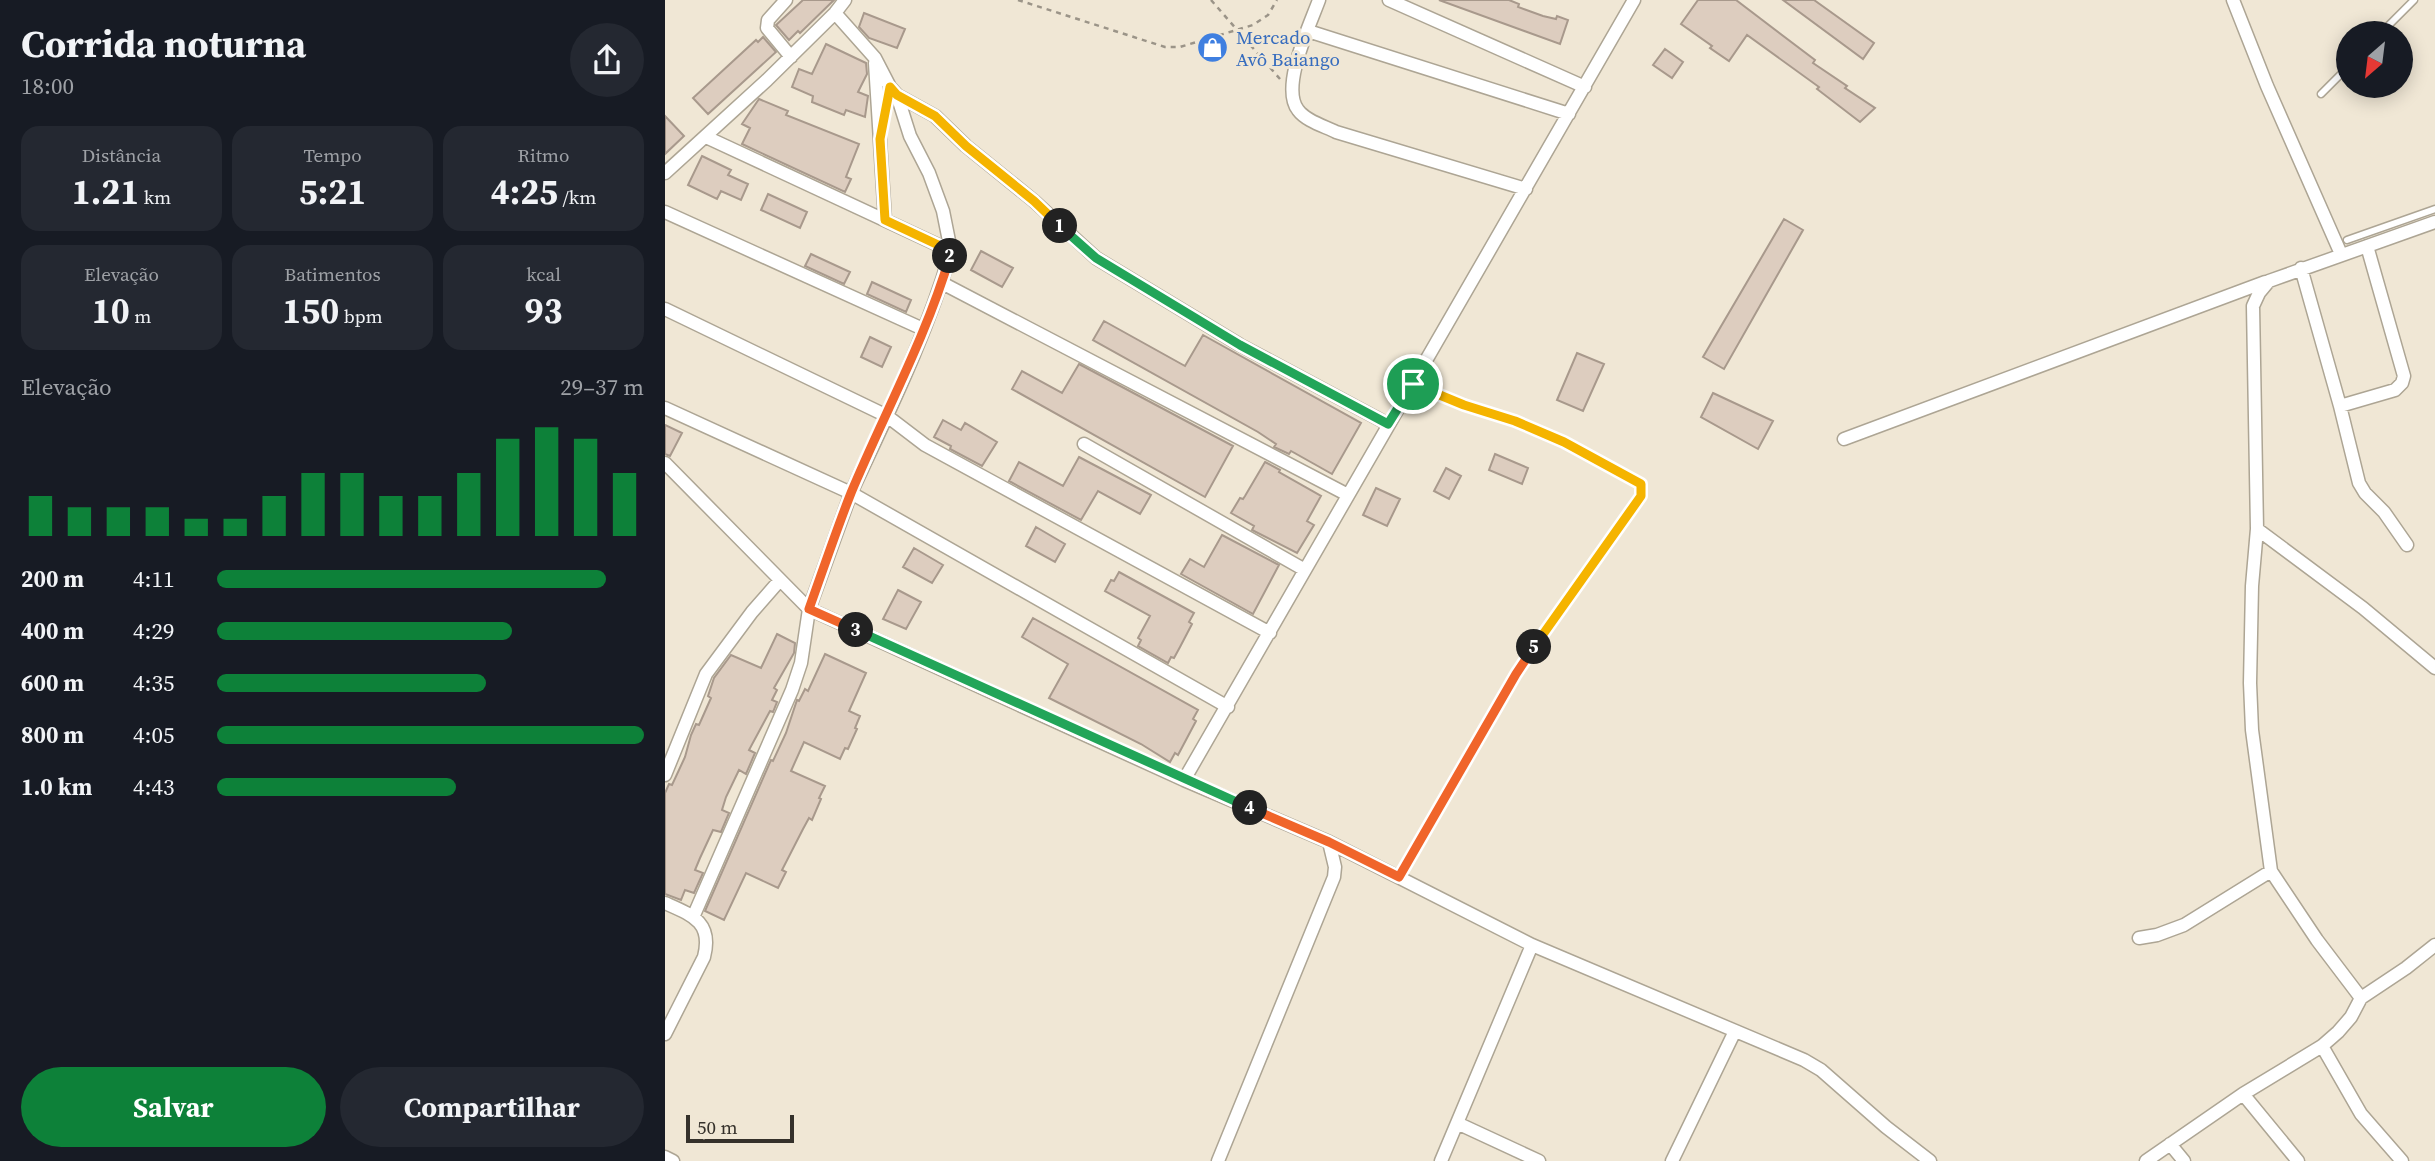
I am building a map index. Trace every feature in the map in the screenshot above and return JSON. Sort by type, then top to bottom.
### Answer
[{"type":"street","points":[[786,0],[768,20],[767,28],[790,57]]},
{"type":"street","points":[[665,173],[790,57],[845,0]]},
{"type":"street","points":[[1319,0],[1293,73],[1291,90],[1297,110],[1315,123],[1336,132],[1526,189]]},
{"type":"street","points":[[1389,0],[1585,86]]},
{"type":"street","points":[[1184,780],[1634,0]]},
{"type":"street","points":[[2233,0],[2267,86],[2341,254]]},
{"type":"street","points":[[694,915],[792,690],[801,663],[809,609],[851,493],[923,329],[942,283],[951,251],[943,211],[929,173],[910,136],[894,91],[875,58],[835,13]]},
{"type":"street","points":[[1308,30],[1569,114]]},
{"type":"street","points":[[875,58],[885,220]]},
{"type":"street","points":[[880,139],[894,91]]},
{"type":"street","points":[[894,91],[935,116],[1096,258],[1240,345],[1388,424]]},
{"type":"street","points":[[706,137],[951,251]]},
{"type":"street","points":[[665,212],[923,329]]},
{"type":"street","points":[[1844,439],[2301,268],[2434,226]]},
{"type":"street","points":[[2340,406],[2395,390],[2402,383],[2404,376],[2367,246]]},
{"type":"street","points":[[2301,268],[2359,483],[2407,545]]},
{"type":"street","points":[[2269,281],[2253,306],[2257,529],[2252,586],[2252,730],[2271,871],[2317,940],[2361,998]]},
{"type":"street","points":[[942,283],[1348,495]]},
{"type":"street","points":[[665,309],[887,416],[925,445],[1270,633]]},
{"type":"street","points":[[665,408],[851,493],[1228,707]]},
{"type":"street","points":[[1084,444],[1305,570]]},
{"type":"street","points":[[665,463],[809,609],[1184,780],[1329,842],[1532,945],[1804,1060],[1821,1070],[1930,1161]]},
{"type":"street","points":[[2257,529],[2363,608],[2435,668]]},
{"type":"street","points":[[665,775],[706,674],[780,580]]},
{"type":"street","points":[[1218,1161],[1334,877],[1335,867],[1329,842]]},
{"type":"street","points":[[2139,938],[2157,935],[2183,925],[2271,871]]},
{"type":"street","points":[[665,903],[694,915],[705,930],[708,944],[665,1034]]},
{"type":"street","points":[[1441,1161],[1532,945]]},
{"type":"street","points":[[2146,1161],[2243,1094],[2322,1046],[2344,1025],[2361,998],[2435,945]]},
{"type":"street","points":[[1672,1161],[1735,1031]]},
{"type":"street","points":[[2322,1046],[2361,1114],[2402,1161]]},
{"type":"street","points":[[2243,1094],[2298,1161]]},
{"type":"street","points":[[1457,1123],[1539,1161]]},
{"type":"street","points":[[2170,1144],[2184,1161]]},
{"type":"street","points":[[665,1157],[673,1161]]},
{"type":"lane","points":[[2393,21],[2414,0]]},
{"type":"lane","points":[[2321,94],[2336,79]]},
{"type":"lane","points":[[2347,240],[2435,209]]},
{"type":"lane","points":[[1399,877],[1516,674],[1642,491],[1641,484],[1564,442],[1413,384]]},
{"type":"path","points":[[1019,0],[1165,47],[1180,47],[1253,24],[1268,15],[1277,0]]},
{"type":"path","points":[[1210,0],[1291,90]]},
{"type":"building","points":[[803,0],[834,0],[789,40],[776,25]]},
{"type":"building","points":[[1439,0],[1509,0],[1519,4],[1518,7],[1543,16],[1556,19],[1557,16],[1568,20],[1560,44]]},
{"type":"building","points":[[1698,0],[1736,0],[1815,60],[1813,63],[1847,86],[1845,88],[1875,108],[1860,122],[1817,89],[1819,87],[1747,35],[1729,61],[1681,24]]},
{"type":"building","points":[[1783,0],[1814,0],[1874,43],[1863,59]]},
{"type":"building","points":[[864,13],[905,29],[897,48],[869,38],[859,27]]},
{"type":"building","points":[[763,37],[776,52],[708,114],[693,98],[756,40],[758,42]]},
{"type":"building","points":[[826,44],[866,63],[867,74],[858,92],[868,96],[865,117],[846,110],[844,115],[812,102],[813,96],[792,87],[799,69],[812,74]]},
{"type":"building","points":[[1665,49],[1683,62],[1672,78],[1653,65]]},
{"type":"building","points":[[759,99],[788,111],[786,115],[859,144],[846,177],[851,179],[845,192],[742,144],[750,128],[742,124]]},
{"type":"building","points":[[665,116],[684,136],[665,154]]},
{"type":"building","points":[[702,156],[731,170],[728,175],[748,184],[741,200],[721,191],[717,199],[688,185]]},
{"type":"building","points":[[768,194],[807,212],[800,228],[761,210]]},
{"type":"building","points":[[1784,219],[1803,230],[1724,369],[1703,357]]},
{"type":"building","points":[[981,251],[1013,268],[1002,287],[971,270]]},
{"type":"building","points":[[811,254],[850,272],[844,284],[805,266]]},
{"type":"building","points":[[872,282],[911,300],[906,312],[867,294]]},
{"type":"building","points":[[1104,321],[1185,366],[1203,335],[1361,423],[1332,474],[1291,451],[1289,454],[1274,447],[1276,444],[1258,432],[1093,340]]},
{"type":"building","points":[[870,337],[891,347],[882,367],[861,357]]},
{"type":"building","points":[[1577,353],[1604,364],[1583,411],[1557,400]]},
{"type":"building","points":[[1079,364],[1233,446],[1205,497],[1012,389],[1022,371],[1062,393]]},
{"type":"building","points":[[1713,393],[1773,421],[1758,449],[1701,417]]},
{"type":"building","points":[[943,420],[961,430],[965,423],[997,442],[982,466],[934,437]]},
{"type":"building","points":[[665,425],[682,433],[670,456],[665,454]]},
{"type":"building","points":[[1495,454],[1528,468],[1522,484],[1489,470]]},
{"type":"building","points":[[1079,457],[1151,495],[1140,514],[1098,491],[1081,520],[1009,481],[1019,462],[1063,486]]},
{"type":"building","points":[[1265,462],[1321,496],[1307,521],[1314,525],[1297,553],[1252,530],[1254,526],[1231,513],[1240,498],[1245,496]]},
{"type":"building","points":[[1446,468],[1461,476],[1449,499],[1434,491]]},
{"type":"building","points":[[1376,488],[1400,499],[1387,526],[1363,515]]},
{"type":"building","points":[[1036,527],[1065,544],[1055,562],[1026,546]]},
{"type":"building","points":[[1222,535],[1279,565],[1253,614],[1181,574],[1190,559],[1204,567]]},
{"type":"building","points":[[914,548],[943,565],[932,583],[903,567]]},
{"type":"building","points":[[1119,572],[1194,613],[1189,622],[1192,624],[1174,658],[1171,657],[1168,663],[1138,646],[1141,640],[1138,638],[1150,616],[1105,591]]},
{"type":"building","points":[[898,590],[921,602],[906,629],[883,619]]},
{"type":"building","points":[[1033,618],[1198,710],[1193,719],[1196,721],[1178,755],[1175,753],[1170,762],[1141,744],[1049,698],[1068,664],[1022,637]]},
{"type":"building","points":[[777,634],[795,643],[794,653],[774,688],[777,690],[772,700],[777,702],[773,712],[770,711],[749,750],[755,753],[746,774],[739,770],[726,797],[722,810],[729,813],[721,832],[713,830],[700,858],[695,870],[703,873],[694,893],[685,890],[681,900],[665,894],[665,793],[669,784],[672,785],[685,757],[691,735],[696,724],[699,725],[711,698],[708,696],[714,678],[731,655],[761,668]]},
{"type":"building","points":[[825,654],[866,673],[849,711],[860,716],[855,728],[857,729],[840,759],[804,742],[791,771],[825,786],[812,820],[809,818],[782,870],[786,872],[778,888],[746,873],[724,920],[705,911],[771,760],[773,761],[786,733],[797,700],[799,701],[805,689],[808,691]]},
{"type":"place","name":"Mercado Avô Baiango","points":[[1213,48]]},
{"type":"route","points":[[890,87],[897,95],[935,116],[1096,258],[1240,345],[1388,424],[1413,384],[1564,442],[1641,484],[1642,491],[1516,674],[1399,877],[1329,842],[1184,780],[809,609],[851,493],[887,416],[942,283],[951,251],[885,220],[880,139],[890,87]]}]
